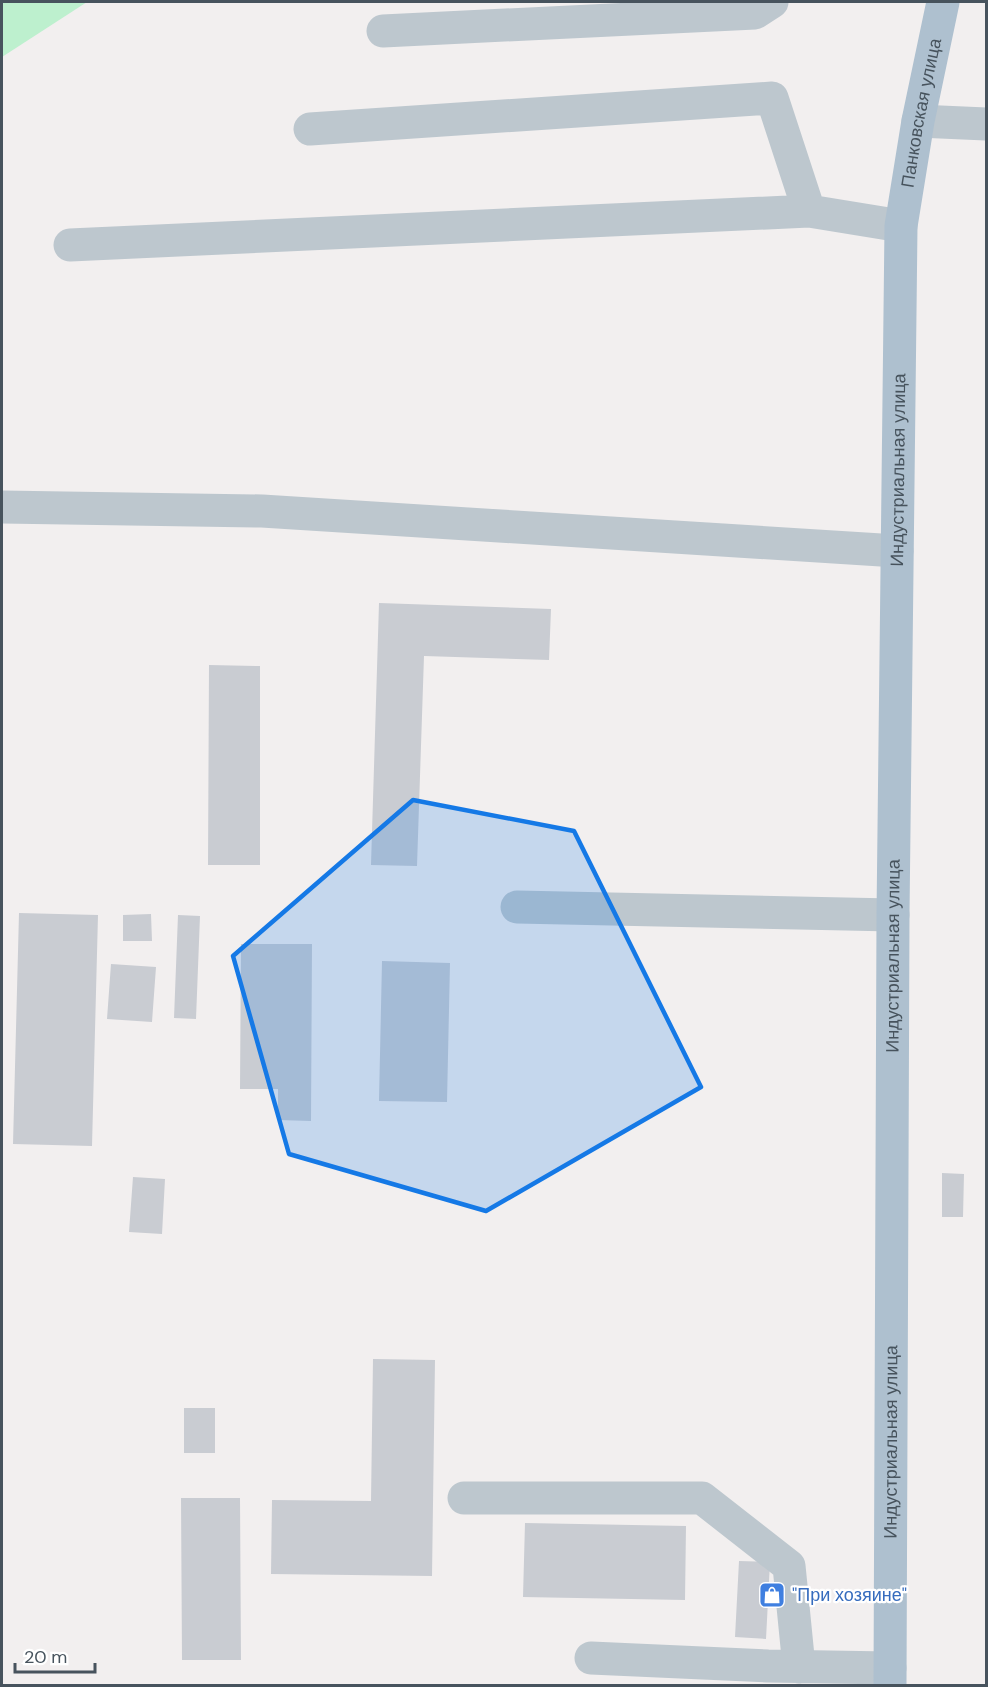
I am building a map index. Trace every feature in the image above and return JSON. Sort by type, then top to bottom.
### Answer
[{"type":"main road","name":"Панковская улица","points":[[901,226],[918,121],[943,2]]},
{"type":"main road","name":"Индустриальная улица","points":[[890,1677],[893,915],[901,226]]},
{"type":"street","points":[[383,31],[755,13],[772,2]]},
{"type":"street","points":[[310,129],[772,98],[809,211]]},
{"type":"street","points":[[918,121],[987,124]]},
{"type":"street","points":[[70,245],[809,211],[901,226]]},
{"type":"street","points":[[2,507],[262,511],[897,551]]},
{"type":"street","points":[[517,907],[893,915]]},
{"type":"street","points":[[464,1498],[702,1498],[789,1566],[799,1667]]},
{"type":"street","points":[[591,1658],[799,1667],[890,1677]]},
{"type":"highlighted area","points":[[413,800],[574,831],[701,1087],[486,1211],[289,1154],[233,956]]},
{"type":"green space","points":[[2,2],[87,2],[2,57]]},
{"type":"building","points":[[379,603],[551,609],[549,660],[424,656],[417,866],[371,865]]},
{"type":"building","points":[[209,665],[260,666],[260,865],[208,865]]},
{"type":"building","points":[[19,913],[98,915],[92,1146],[13,1144]]},
{"type":"building","points":[[151,914],[152,941],[123,941],[123,915]]},
{"type":"building","points":[[178,915],[200,916],[196,1019],[174,1018]]},
{"type":"building","points":[[241,944],[312,944],[311,1121],[278,1120],[278,1089],[240,1089]]},
{"type":"building","points":[[382,961],[450,963],[447,1102],[379,1101]]},
{"type":"building","points":[[111,964],[156,967],[152,1022],[107,1019]]},
{"type":"building","points":[[942,1173],[964,1174],[963,1217],[942,1217]]},
{"type":"building","points":[[133,1177],[165,1179],[162,1234],[129,1232]]},
{"type":"building","points":[[373,1359],[435,1360],[432,1576],[271,1574],[272,1500],[371,1501]]},
{"type":"building","points":[[184,1408],[215,1408],[215,1453],[184,1453]]},
{"type":"building","points":[[181,1498],[240,1498],[241,1660],[182,1660]]},
{"type":"building","points":[[525,1523],[686,1526],[685,1600],[523,1597]]},
{"type":"building","points":[[739,1561],[770,1562],[766,1639],[735,1637]]},
{"type":"place","name":"\"При хозяине\"","points":[[772,1595]]}]
